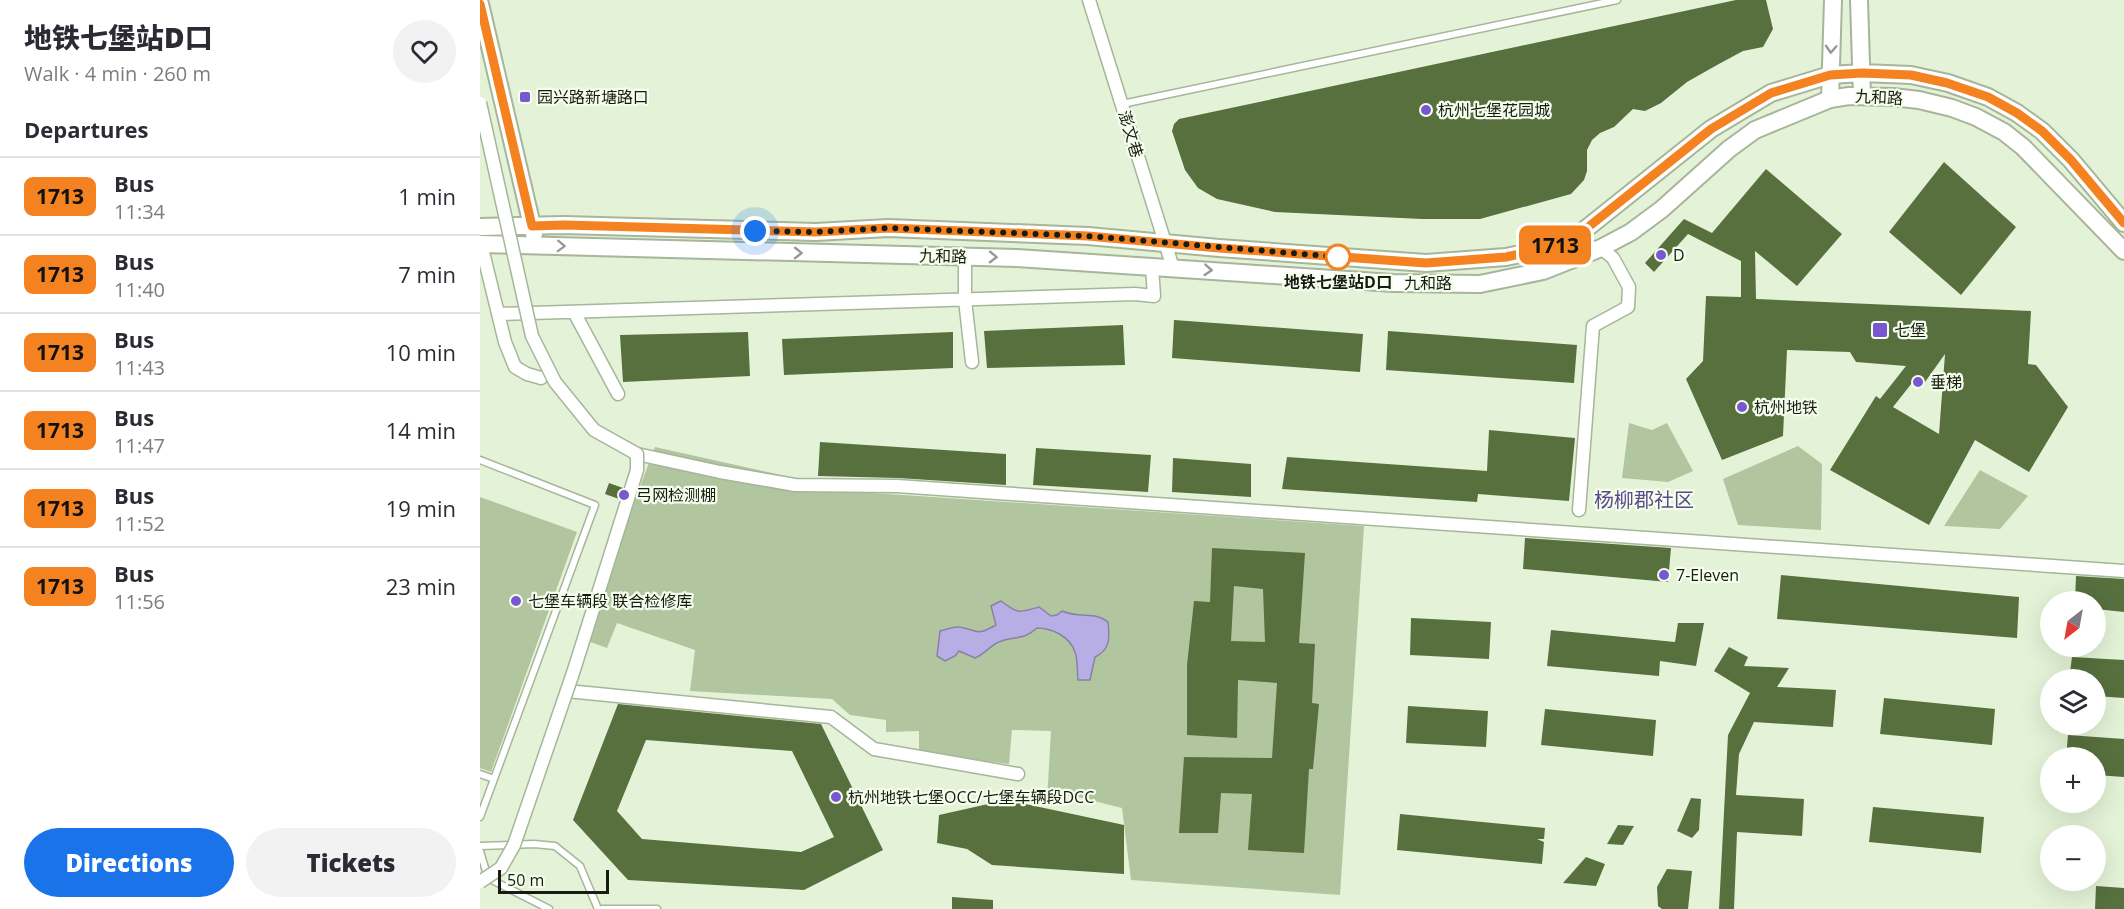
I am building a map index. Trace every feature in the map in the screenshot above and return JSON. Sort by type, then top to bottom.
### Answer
[{"type":"street","name":"澎文巷","points":[[1089,0],[1173,268]]},
{"type":"street","points":[[1830,99],[1833,0]]},
{"type":"street","points":[[1860,0],[1862,96]]},
{"type":"street","points":[[480,4],[537,246]]},
{"type":"street","name":"九和路","points":[[480,227],[564,225],[816,232],[888,228],[1088,236],[1426,263],[1506,257],[1548,248],[1582,232],[1711,129],[1771,93],[1830,75],[1862,73],[1911,75],[1947,83],[1988,97],[2017,113],[2042,131],[2064,153],[2124,223]]},
{"type":"street","name":"九和路","points":[[480,242],[537,246],[1017,258],[1393,283],[1480,284],[1543,271],[1601,248],[1631,232],[1662,209],[1729,149],[1755,130],[1830,99],[1862,96],[1919,100],[1952,108],[1976,117],[2004,132],[2023,147],[2124,251]]},
{"type":"street","points":[[480,103],[532,336],[555,382],[594,430],[638,454],[795,486],[897,486],[2124,571]]},
{"type":"street","points":[[480,242],[505,342],[515,367],[541,378]]},
{"type":"street","points":[[1579,510],[1593,326],[1628,307],[1629,287],[1613,258],[1601,248]]},
{"type":"street","points":[[965,257],[965,300],[972,362]]},
{"type":"street","points":[[498,314],[1135,294],[1154,296],[1152,267]]},
{"type":"street","points":[[574,312],[618,394]]},
{"type":"street","points":[[483,882],[501,868],[514,845],[567,691],[637,470],[638,454]]},
{"type":"street","points":[[567,691],[831,717],[874,749],[1018,774]]},
{"type":"lane","points":[[1121,104],[1617,0]]},
{"type":"lane","points":[[480,460],[596,505],[480,817]]},
{"type":"lane","points":[[480,774],[494,779]]},
{"type":"lane","points":[[480,846],[555,846],[580,866],[600,909],[657,909]]},
{"type":"lane","points":[[480,851],[483,882],[549,909]]},
{"type":"green space","points":[[1629,423],[1652,430],[1667,423],[1693,471],[1668,482],[1622,478]]},
{"type":"green space","points":[[1798,446],[1822,464],[1821,530],[1738,525],[1723,479]]},
{"type":"green space","points":[[655,447],[858,492],[1364,526],[1340,895],[1131,880],[1122,808],[1070,795],[1047,801],[1051,731],[1012,730],[1009,764],[919,753],[919,731],[886,732],[886,720],[850,715],[832,699],[690,691],[695,650],[617,623],[607,648],[582,639]]},
{"type":"green space","points":[[1980,470],[2028,496],[2000,529],[1944,526]]},
{"type":"green space","name":"七堡车辆段 联合检修库","points":[[480,497],[577,532],[491,772],[480,768]]},
{"type":"shaded area","points":[[1001,601],[1019,611],[1039,607],[1051,616],[1062,611],[1075,615],[1098,617],[1108,622],[1108,643],[1104,651],[1095,657],[1090,680],[1078,680],[1073,646],[1054,631],[1042,628],[1037,628],[1021,637],[1000,641],[975,658],[959,651],[945,661],[937,656],[940,631],[957,627],[977,632],[989,629],[996,625],[991,606]]},
{"type":"building","name":"杭州七堡花园城","points":[[1736,0],[1766,0],[1773,29],[1763,47],[1743,51],[1717,65],[1687,82],[1661,103],[1645,111],[1633,109],[1614,127],[1600,133],[1592,140],[1587,150],[1587,171],[1584,180],[1571,194],[1480,219],[1422,219],[1275,212],[1217,199],[1198,188],[1185,170],[1172,131],[1179,119]]},
{"type":"building","points":[[1944,162],[2016,227],[1961,295],[1889,232]]},
{"type":"building","points":[[1766,169],[1842,234],[1797,286],[1755,251],[1756,299],[2031,311],[2028,364],[2036,365],[2068,407],[2029,472],[1975,440],[1929,525],[1830,470],[1876,396],[1880,399],[1906,366],[1856,362],[1850,352],[1787,350],[1783,436],[1722,460],[1686,379],[1703,361],[1706,296],[1741,297],[1741,261],[1688,234],[1654,272],[1645,263],[1684,219],[1712,233]],"holes":[[[1945,354],[1939,434],[1893,407],[1912,383],[1920,389]]]},
{"type":"building","points":[[1174,320],[1363,334],[1360,372],[1172,358]]},
{"type":"building","points":[[1123,325],[1125,365],[987,368],[984,331]]},
{"type":"building","points":[[1388,331],[1577,345],[1574,383],[1386,370]]},
{"type":"building","points":[[748,332],[750,376],[623,382],[620,335]]},
{"type":"building","points":[[953,332],[953,368],[784,375],[782,339]]},
{"type":"building","points":[[1489,430],[1575,438],[1569,501],[1478,494],[1477,502],[1282,489],[1287,457],[1487,471]]},
{"type":"building","points":[[820,442],[1006,454],[1006,485],[898,478],[818,476]]},
{"type":"building","points":[[1036,448],[1151,455],[1148,492],[1033,485]]},
{"type":"building","points":[[1173,458],[1251,464],[1251,497],[1172,492]]},
{"type":"building","points":[[609,483],[623,488],[619,499],[605,494]]},
{"type":"building","points":[[1525,538],[1671,548],[1668,582],[1523,569]]},
{"type":"building","points":[[1212,548],[1305,553],[1299,643],[1315,644],[1312,703],[1319,704],[1313,769],[1309,769],[1304,853],[1248,850],[1252,794],[1221,793],[1218,833],[1179,833],[1184,757],[1272,758],[1277,683],[1238,680],[1237,738],[1187,735],[1187,665],[1194,601],[1210,602]],"holes":[[[1234,586],[1263,589],[1265,642],[1231,641]]]},
{"type":"building","points":[[1781,575],[2019,597],[2017,638],[1777,619]]},
{"type":"building","points":[[2076,576],[2124,579],[2124,612],[2106,610],[2106,591],[2075,591]]},
{"type":"building","points":[[1411,618],[1491,622],[1489,659],[1410,655]]},
{"type":"building","points":[[1678,623],[1704,623],[1696,666],[1660,661],[1659,676],[1547,666],[1551,630],[1675,642]]},
{"type":"building","points":[[1729,647],[1748,657],[1744,666],[1789,668],[1777,687],[1836,690],[1833,727],[1754,722],[1739,754],[1736,795],[1804,799],[1802,836],[1737,832],[1734,909],[1719,909],[1728,735],[1750,693],[1714,671]]},
{"type":"building","points":[[2072,657],[2124,660],[2124,698],[2106,697],[2106,669],[2070,669]]},
{"type":"building","points":[[1884,698],[1995,709],[1992,745],[1880,734]]},
{"type":"building","name":"杭州地铁七堡OCC/七堡车辆段DCC","points":[[618,704],[821,724],[883,850],[804,890],[628,880],[573,820]],"holes":[[[646,740],[792,751],[834,837],[801,852],[642,839],[617,811]]]},
{"type":"building","points":[[1408,706],[1488,711],[1486,747],[1406,743]]},
{"type":"building","points":[[1545,709],[1656,720],[1653,756],[1541,745]]},
{"type":"building","points":[[2068,735],[2124,739],[2124,777],[2106,776],[2106,747],[2067,747]]},
{"type":"building","points":[[1691,798],[1701,799],[1699,830],[1692,838],[1677,831]]},
{"type":"building","points":[[1006,800],[1124,825],[1124,874],[992,865],[967,849],[937,843],[939,815]]},
{"type":"building","points":[[1873,807],[1984,817],[1981,853],[1869,842]]},
{"type":"building","points":[[1400,814],[1545,828],[1544,839],[1537,839],[1544,842],[1542,864],[1397,850]]},
{"type":"building","points":[[1618,825],[1634,826],[1623,845],[1607,844]]},
{"type":"building","points":[[1586,857],[1605,864],[1596,886],[1563,883]]},
{"type":"building","points":[[1667,869],[1692,871],[1688,909],[1662,909],[1658,906],[1657,887]]},
{"type":"building","points":[[2106,887],[2124,888],[2124,909],[2095,909],[2096,891],[2106,891]]},
{"type":"building","points":[[952,897],[993,900],[993,909],[952,909]]},
{"type":"bus line","name":"1713","points":[[480,4],[532,226],[816,232],[888,228],[1088,236],[1426,263],[1506,257],[1548,248],[1582,232],[1711,129],[1771,93],[1800,82],[1830,75],[1862,73],[1911,75],[1947,83],[1988,97],[2017,113],[2042,131],[2071,160],[2124,223]]},
{"type":"place","name":"园兴路新塘路口","points":[[525,97]]},
{"type":"place","name":"杭州七堡花园城","points":[[1426,110]]},
{"type":"place","name":"D","points":[[1661,255]]},
{"type":"place","name":"地铁七堡站D口","points":[[1338,257]]},
{"type":"place","name":"七堡","points":[[1880,330]]},
{"type":"place","name":"垂梯","points":[[1918,382]]},
{"type":"place","name":"杭州地铁","points":[[1742,407]]},
{"type":"place","name":"弓网检测棚","points":[[624,495]]},
{"type":"place","name":"7-Eleven","points":[[1664,575]]},
{"type":"place","name":"七堡车辆段 联合检修库","points":[[516,601]]},
{"type":"place","name":"杭州地铁七堡OCC/七堡车辆段DCC","points":[[836,797]]},
{"type":"district","name":"杨柳郡社区","points":[[1644,499]]},
{"type":"route","points":[[755,231],[816,232],[888,228],[1088,236],[1338,257]]}]
